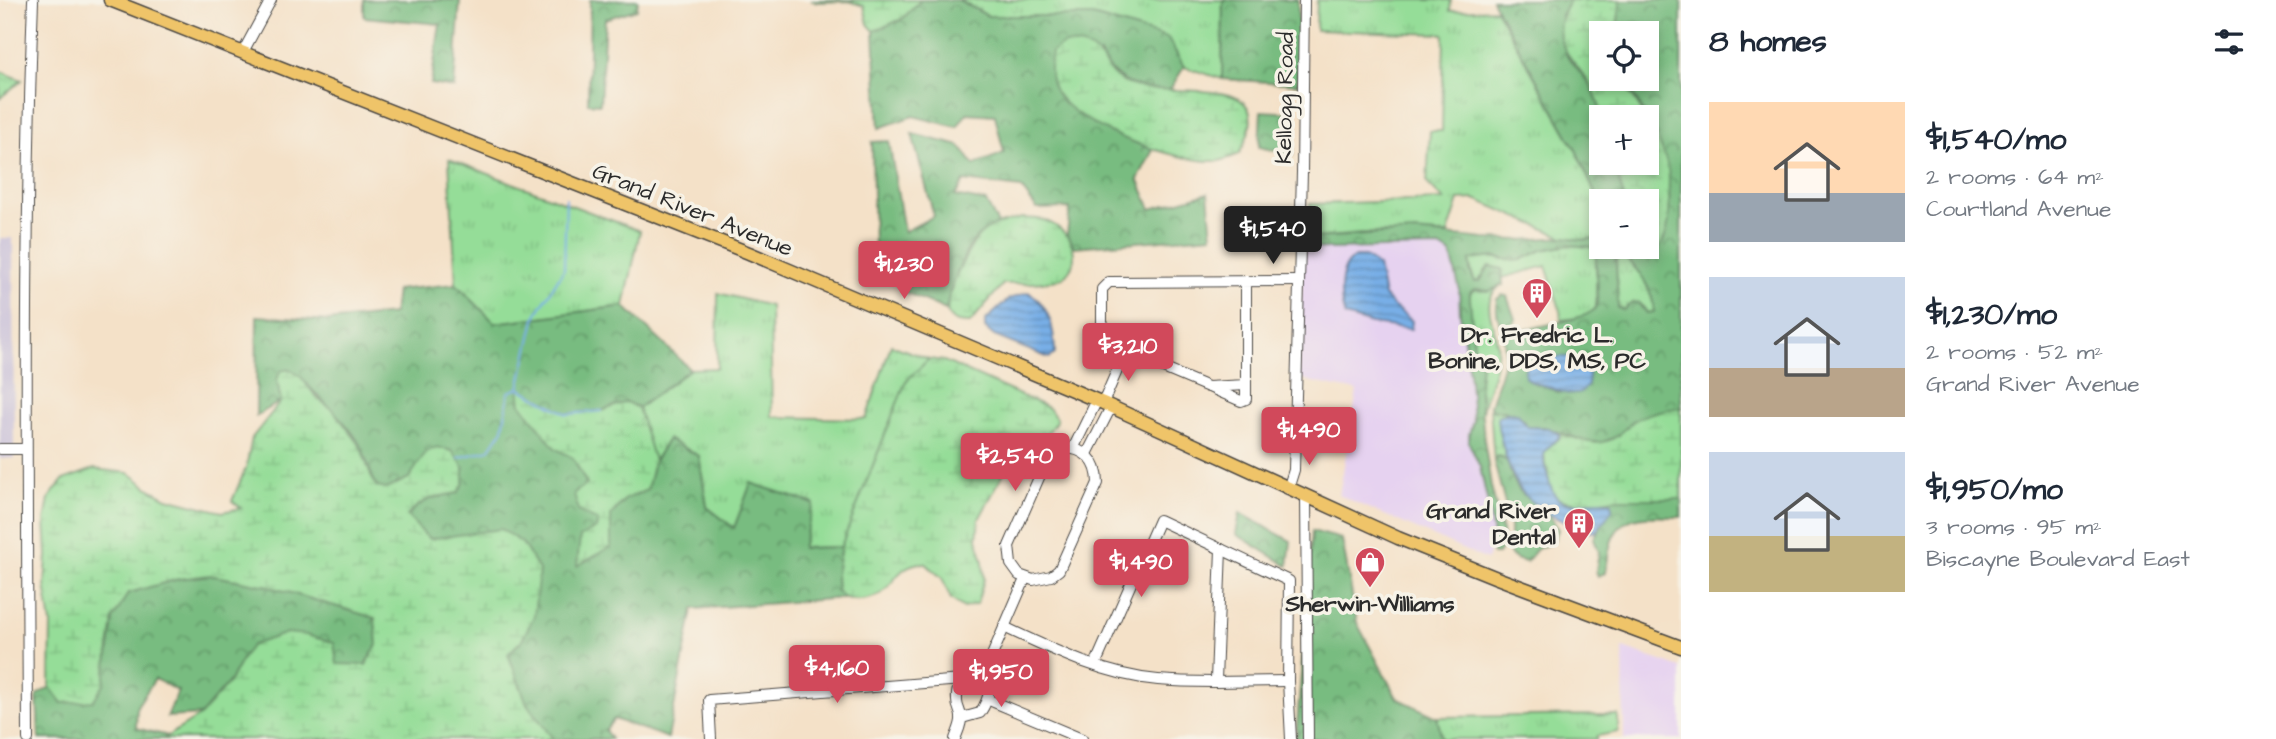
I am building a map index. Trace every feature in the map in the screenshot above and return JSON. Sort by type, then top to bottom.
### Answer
[{"type":"main road","name":"Grand River Avenue","points":[[110,0],[749,253],[1104,403],[1288,489],[1487,575],[1681,647]]},
{"type":"street","points":[[28,739],[28,139],[33,0]]},
{"type":"street","points":[[243,52],[271,0]]},
{"type":"street","name":"Kellogg Road","points":[[1288,489],[1294,470],[1304,0]]},
{"type":"street","points":[[1246,281],[1246,399],[1241,401],[1125,352],[1111,340],[1102,322],[1102,289],[1109,282],[1246,281],[1299,281]]},
{"type":"street","points":[[1087,454],[1125,352]]},
{"type":"street","points":[[1208,387],[1246,385]]},
{"type":"street","points":[[1073,449],[1104,403]]},
{"type":"street","points":[[0,449],[26,449]]},
{"type":"street","points":[[1073,449],[1087,454],[1097,468],[1098,483],[1070,550],[1059,570],[1051,576],[1025,579],[1011,565],[1009,546],[1048,457],[1056,451],[1073,449]]},
{"type":"street","points":[[1306,497],[1308,739]]},
{"type":"street","points":[[1095,665],[1158,520],[1289,581],[1288,681],[1291,739]]},
{"type":"street","points":[[1216,680],[1221,549]]},
{"type":"street","points":[[962,719],[980,713],[989,700],[991,691],[987,667],[1025,579]]},
{"type":"street","points":[[1004,627],[1050,649],[1112,672],[1157,680],[1288,681]]},
{"type":"street","points":[[955,739],[962,719],[957,691],[962,680],[974,670],[987,667]]},
{"type":"street","points":[[711,739],[709,700],[962,680]]},
{"type":"street","points":[[989,700],[1082,739]]},
{"type":"shaded area","points":[[0,238],[13,238],[14,458],[0,459]]},
{"type":"shaded area","points":[[1457,238],[1493,539],[1487,560],[1339,495],[1357,391],[1299,379],[1303,240]]},
{"type":"shaded area","points":[[1623,648],[1681,668],[1681,739],[1624,739]]},
{"type":"green space","points":[[364,0],[460,0],[454,88],[431,84],[440,24],[364,17]]},
{"type":"green space","points":[[590,0],[638,0],[637,9],[605,19],[600,104],[588,103]]},
{"type":"green space","points":[[811,0],[921,0],[902,19],[874,31],[868,24],[864,6],[849,1]]},
{"type":"green space","points":[[921,0],[958,0],[988,16],[1093,16],[1168,38],[1184,67],[1169,91],[1137,86],[1120,79],[1100,54],[1066,104],[1109,132],[1153,150],[1138,179],[1151,209],[1208,193],[1212,236],[1074,247],[1067,235],[1070,208],[1037,209],[1021,188],[964,181],[955,196],[986,202],[998,224],[979,235],[965,254],[946,310],[905,292],[905,266],[874,249],[872,142],[889,141],[904,232],[934,216],[912,134],[960,146],[974,165],[1004,153],[995,115],[967,113],[957,127],[913,116],[879,128],[874,31],[902,19]]},
{"type":"green space","points":[[958,0],[1223,0],[1222,79],[1184,67],[1167,38],[1093,16],[988,16]]},
{"type":"green space","points":[[1223,0],[1298,0],[1298,84],[1222,79]]},
{"type":"green space","points":[[1317,0],[1451,0],[1450,11],[1496,9],[1577,152],[1593,189],[1589,189],[1589,239],[1563,237],[1475,199],[1459,200],[1448,234],[1374,233],[1314,238],[1310,204],[1444,200],[1427,183],[1430,131],[1442,131],[1444,34],[1316,30]]},
{"type":"green space","points":[[1492,0],[1570,0],[1561,15],[1566,54],[1589,83],[1589,91],[1593,91],[1599,105],[1589,105],[1589,175],[1617,175],[1622,189],[1593,189],[1577,152]]},
{"type":"green space","points":[[1570,0],[1621,0],[1618,21],[1589,21],[1589,84],[1563,46],[1560,26]]},
{"type":"green space","points":[[1621,0],[1681,0],[1681,408],[1634,421],[1616,437],[1603,442],[1588,442],[1544,427],[1528,427],[1521,417],[1514,413],[1492,409],[1490,406],[1505,353],[1497,299],[1502,295],[1507,296],[1515,319],[1514,325],[1521,331],[1584,315],[1596,307],[1596,259],[1617,259],[1618,308],[1623,310],[1638,302],[1647,313],[1654,312],[1651,295],[1643,279],[1626,259],[1659,259],[1659,244],[1662,243],[1667,227],[1669,211],[1668,178],[1659,145],[1659,105],[1640,105],[1630,91],[1659,91],[1659,21],[1618,21]],"holes":[[[1570,357],[1560,393],[1536,384],[1534,358]]]},
{"type":"green space","points":[[1064,44],[1090,49],[1118,79],[1128,84],[1218,93],[1237,98],[1249,109],[1250,127],[1239,154],[1218,161],[1179,156],[1131,141],[1086,119],[1069,107],[1052,84],[1052,52]]},
{"type":"green space","points":[[0,71],[22,80],[0,98]]},
{"type":"green space","points":[[1593,91],[1629,91],[1638,105],[1599,105]]},
{"type":"green space","points":[[1261,111],[1294,113],[1293,155],[1259,147]]},
{"type":"green space","points":[[1659,142],[1669,177],[1669,211],[1665,237],[1659,249],[1659,189],[1622,189],[1617,175],[1659,175]]},
{"type":"green space","points":[[449,159],[640,231],[624,306],[494,323],[456,284]]},
{"type":"green space","points":[[1022,218],[1048,222],[1065,234],[1074,251],[1070,270],[1058,280],[1003,284],[970,323],[952,319],[947,311],[948,301],[963,261],[976,240],[990,228]]},
{"type":"green space","points":[[1416,232],[1484,239],[1563,237],[1589,239],[1589,247],[1569,245],[1542,250],[1514,261],[1495,257],[1470,260],[1470,271],[1475,282],[1480,281],[1489,266],[1502,269],[1503,285],[1489,291],[1474,289],[1470,293],[1474,346],[1481,363],[1479,381],[1484,439],[1491,486],[1502,531],[1503,545],[1498,554],[1493,554],[1490,513],[1480,467],[1469,443],[1473,421],[1470,380],[1460,314],[1459,287],[1451,254],[1440,247],[1325,249],[1313,247],[1310,243],[1314,238]]},
{"type":"green space","points":[[1569,245],[1589,247],[1589,259],[1596,259],[1596,308],[1586,317],[1561,320],[1546,266],[1502,278],[1502,269],[1489,266],[1478,282],[1474,281],[1469,261],[1476,257],[1521,260],[1542,250]]},
{"type":"green space","points":[[1626,259],[1643,279],[1651,295],[1654,312],[1647,313],[1643,306],[1632,303],[1623,310],[1618,308],[1616,261]]},
{"type":"green space","points":[[456,284],[495,323],[624,306],[690,369],[638,408],[626,402],[602,411],[567,414],[519,389],[555,448],[573,458],[587,484],[598,521],[597,528],[611,547],[611,515],[625,499],[647,490],[654,461],[668,439],[699,456],[707,507],[734,528],[751,483],[814,504],[802,548],[841,547],[836,574],[837,590],[845,598],[693,609],[668,738],[614,719],[605,730],[611,739],[553,739],[527,704],[508,654],[522,640],[539,570],[522,543],[501,530],[429,539],[407,517],[430,499],[458,493],[409,478],[386,490],[377,487],[354,436],[301,377],[280,393],[281,401],[256,416],[257,316],[328,321],[393,314],[396,290]]},
{"type":"green space","points":[[1498,288],[1489,307],[1497,343],[1495,370],[1482,412],[1479,381],[1481,363],[1474,346],[1470,323],[1470,294],[1474,289],[1482,291]]},
{"type":"green space","points":[[718,293],[770,306],[772,417],[866,419],[891,345],[929,359],[906,381],[841,547],[801,548],[752,484],[734,528],[707,507],[699,456],[668,439],[654,461],[638,408],[690,369],[717,368]]},
{"type":"green space","points":[[929,359],[944,361],[1049,408],[1057,420],[1049,431],[1008,465],[979,519],[977,539],[984,579],[977,604],[964,608],[951,599],[942,578],[925,563],[906,568],[886,589],[872,598],[845,598],[837,590],[836,574],[841,547],[906,381]]},
{"type":"green space","points":[[290,369],[301,377],[317,398],[333,410],[360,445],[377,487],[386,489],[409,478],[426,452],[437,447],[452,451],[464,467],[464,483],[458,493],[430,499],[407,516],[429,539],[501,529],[522,543],[539,570],[534,616],[522,640],[508,654],[527,704],[553,739],[163,739],[201,715],[230,681],[252,645],[287,633],[306,635],[334,643],[337,664],[366,665],[377,645],[375,618],[268,586],[210,575],[178,579],[128,593],[113,619],[104,684],[93,701],[62,703],[50,687],[51,624],[45,585],[45,521],[49,498],[63,480],[94,469],[129,473],[167,498],[222,512],[241,508],[232,501],[246,468],[252,438],[281,401],[277,381],[280,371]]},
{"type":"green space","points":[[519,388],[567,414],[602,411],[626,402],[638,408],[654,461],[647,490],[625,499],[611,515],[611,547],[577,566],[580,537],[596,528],[598,521],[578,511],[574,493],[587,484],[573,458],[555,448],[521,404]]},
{"type":"green space","points":[[1490,406],[1492,409],[1511,413],[1499,415],[1498,427],[1507,461],[1501,456],[1495,458],[1494,462]]},
{"type":"green space","points":[[1681,408],[1681,499],[1614,499],[1583,504],[1555,497],[1550,488],[1544,455],[1547,448],[1560,438],[1560,434],[1587,442],[1603,442],[1612,439],[1645,415]]},
{"type":"green space","points":[[1498,456],[1507,461],[1519,490],[1547,514],[1558,530],[1553,542],[1537,549],[1526,562],[1510,554],[1510,523],[1494,462]]},
{"type":"green space","points":[[1681,499],[1681,517],[1641,517],[1624,524],[1612,540],[1605,573],[1598,576],[1596,571],[1599,552],[1594,538],[1610,502],[1607,501]]},
{"type":"green space","points":[[1240,513],[1291,541],[1288,566],[1236,534]]},
{"type":"green space","points":[[1312,531],[1342,539],[1357,623],[1397,698],[1437,717],[1442,739],[1296,739]]},
{"type":"green space","points":[[210,575],[268,586],[375,618],[377,645],[366,665],[337,665],[245,654],[230,681],[201,715],[167,717],[178,691],[155,679],[137,706],[136,728],[168,736],[163,739],[39,739],[37,695],[50,687],[62,703],[104,684],[113,619],[128,593],[178,579]]},
{"type":"green space","points":[[1618,715],[1618,732],[1597,736],[1597,739],[1442,739],[1437,717]]},
{"type":"water","points":[[1355,257],[1365,257],[1378,266],[1384,296],[1412,321],[1411,329],[1372,324],[1345,316],[1341,284],[1345,268]]},
{"type":"water","points":[[1028,292],[1041,303],[1049,319],[1055,354],[1049,358],[994,336],[985,328],[985,321],[1009,299]]},
{"type":"water","points":[[1570,357],[1580,362],[1589,374],[1588,385],[1578,393],[1563,392],[1525,377],[1525,369],[1533,360]]},
{"type":"water","points":[[1507,413],[1518,414],[1528,427],[1549,428],[1560,434],[1545,452],[1544,458],[1553,491],[1559,499],[1566,503],[1612,503],[1612,510],[1596,532],[1580,529],[1552,516],[1524,495],[1508,464],[1498,429],[1497,417]]},
{"type":"waterway","points":[[458,458],[489,450],[503,429],[509,392],[519,388],[536,315],[564,269],[566,198]]},
{"type":"waterway","points":[[519,388],[567,414],[602,411]]},
{"type":"place","name":"Dr. Fredric L. Bonine, DDS, MS, PC","points":[[1537,320]]},
{"type":"place","name":"Grand River Dental","points":[[1579,550]]},
{"type":"place","name":"Sherwin-Williams","points":[[1370,589]]}]
